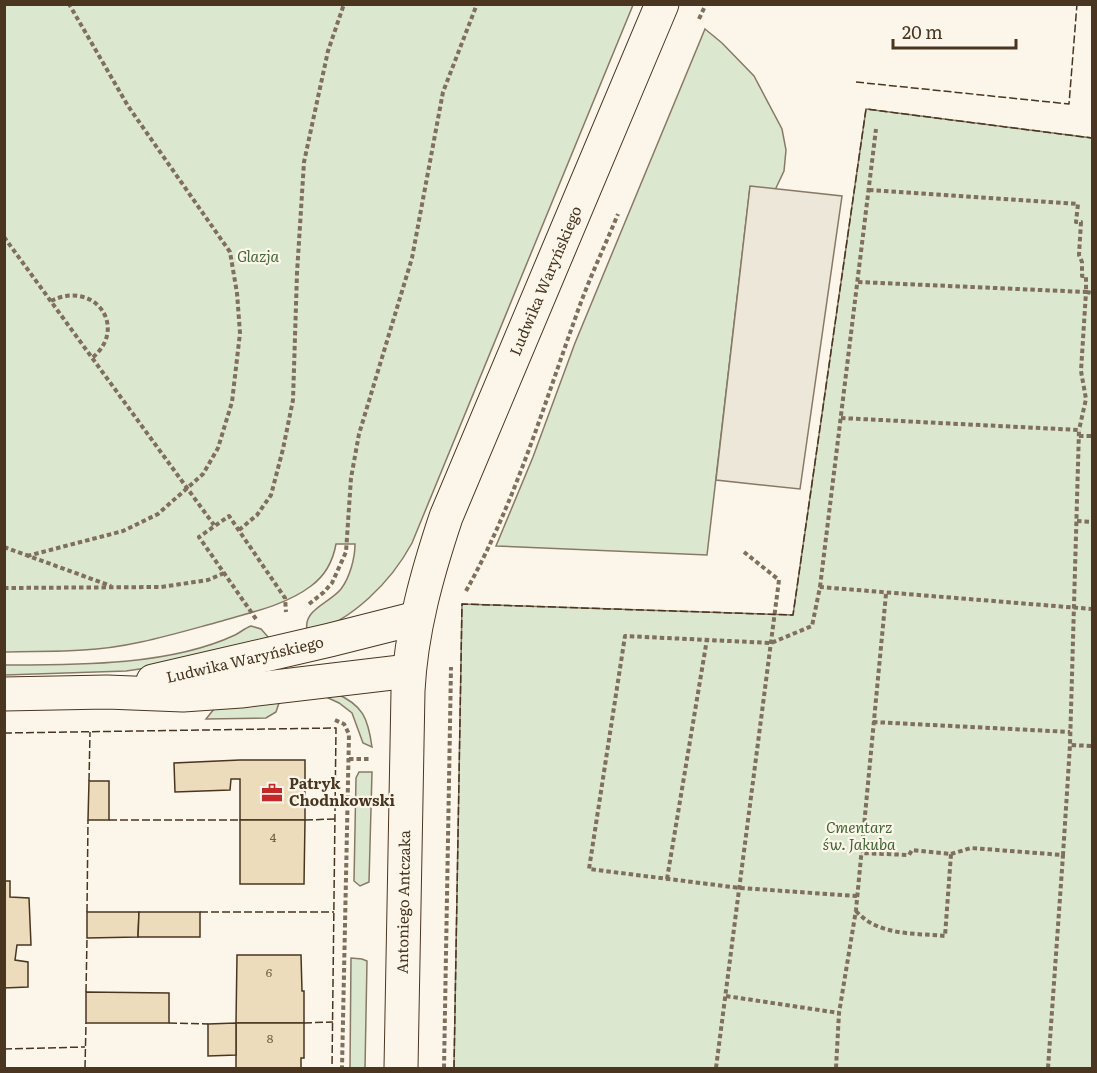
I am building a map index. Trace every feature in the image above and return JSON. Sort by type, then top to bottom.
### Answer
[{"type":"street","name":"Ludwika Waryńskiego","points":[[432,559],[446,517],[662,4]]},
{"type":"street","name":"Antoniego Antczaka","points":[[401,1068],[409,671],[417,618],[432,559]]},
{"type":"street","name":"Ludwika Waryńskiego","points":[[107,692],[417,618]]},
{"type":"street","name":"Ludwika Waryńskiego","points":[[4,694],[107,692],[183,695],[229,692],[409,671]]},
{"type":"path","points":[[27,556],[123,531],[158,514],[203,474],[218,448],[232,402],[240,333],[237,293],[230,252],[128,106],[69,4]]},
{"type":"path","points":[[239,530],[257,514],[271,495],[293,400],[297,273],[304,162],[328,51],[344,4]]},
{"type":"path","points":[[304,608],[332,583],[346,552],[351,478],[359,434],[412,258],[443,92],[477,4]]},
{"type":"path","points":[[696,26],[706,4]]},
{"type":"path","points":[[857,896],[740,888],[590,869],[625,636],[771,643],[812,626],[820,587],[876,129]]},
{"type":"path","points":[[869,190],[1078,204],[1076,222],[1081,222],[1079,255],[1082,262],[1082,276],[1086,276],[1081,371],[1086,399],[1079,430],[1070,745],[1048,1068]]},
{"type":"path","points":[[461,599],[481,563],[528,449],[577,312],[618,213]]},
{"type":"path","points":[[4,237],[214,526]]},
{"type":"path","points":[[857,282],[1092,293]]},
{"type":"path","points":[[51,301],[75,294],[97,303],[108,325],[107,337],[103,349],[92,358]]},
{"type":"path","points":[[841,418],[1079,430]]},
{"type":"path","points":[[1079,436],[1092,436]]},
{"type":"path","points":[[257,619],[199,537],[229,516],[285,598],[287,616],[295,612]]},
{"type":"path","points":[[1077,521],[1092,522]]},
{"type":"path","points":[[4,547],[114,588]]},
{"type":"path","points":[[716,1068],[779,580],[744,552]]},
{"type":"path","points":[[4,588],[161,586],[208,580],[224,573]]},
{"type":"path","points":[[820,587],[1092,609]]},
{"type":"path","points":[[836,1068],[839,1013],[856,910],[885,594]]},
{"type":"path","points":[[668,879],[707,639]]},
{"type":"path","points":[[444,1068],[451,656]]},
{"type":"path","points":[[334,719],[344,724],[349,734],[342,1068]]},
{"type":"path","points":[[873,722],[1070,732]]},
{"type":"path","points":[[1070,745],[1092,746]]},
{"type":"path","points":[[861,853],[909,855],[912,850],[951,854],[971,848],[1063,855]]},
{"type":"path","points":[[856,910],[867,922],[884,929],[945,936],[951,854]]},
{"type":"path","points":[[726,996],[839,1013]]},
{"type":"green space","name":"Glazja","points":[[4,5],[633,5],[412,543],[381,586],[355,610],[340,620],[308,634],[308,619],[312,613],[336,594],[347,579],[353,561],[355,544],[336,544],[328,567],[316,582],[291,598],[257,611],[171,635],[101,649],[5,652]]},
{"type":"green space","points":[[705,29],[754,76],[782,129],[786,150],[784,171],[775,190],[750,187],[707,555],[496,546],[533,457],[575,343]]},
{"type":"green space","name":"Cmentarz św. Jakuba","points":[[866,109],[1092,138],[1092,1068],[454,1068],[462,604],[793,615]]},
{"type":"green space","points":[[251,626],[261,629],[269,638],[188,662],[126,671],[5,675],[4,665],[122,662],[181,653],[235,635]]},
{"type":"green space","points":[[335,693],[358,708],[366,720],[372,747],[363,743],[352,713],[326,697]]},
{"type":"green space","points":[[280,700],[276,712],[266,718],[206,719],[218,704]]},
{"type":"green space","points":[[359,772],[372,772],[369,882],[360,886],[354,881],[356,778]]},
{"type":"green space","points":[[351,958],[367,961],[365,1068],[350,1068]]},
{"type":"shaded area","points":[[750,186],[842,196],[800,489],[716,480]]},
{"type":"building","points":[[305,760],[305,820],[240,820],[240,779],[231,779],[230,790],[175,792],[174,763]]},
{"type":"building","points":[[89,781],[109,781],[109,820],[88,820]]},
{"type":"building","points":[[240,820],[305,820],[304,884],[240,884]]},
{"type":"building","points":[[4,881],[10,881],[10,897],[29,898],[31,945],[17,945],[15,960],[28,962],[28,987],[4,988]]},
{"type":"building","points":[[87,912],[139,912],[138,937],[87,938]]},
{"type":"building","points":[[139,912],[200,912],[200,937],[138,937]]},
{"type":"building","points":[[237,955],[301,955],[304,1023],[236,1023]]},
{"type":"building","points":[[86,992],[169,993],[169,1023],[86,1023]]},
{"type":"building","points":[[236,1023],[304,1023],[304,1058],[301,1058],[301,1068],[236,1068]]},
{"type":"building","points":[[236,1023],[236,1055],[208,1056],[208,1024]]},
{"type":"fence","points":[[856,82],[1069,104],[1077,4]]},
{"type":"fence","points":[[454,1068],[462,604],[793,615],[866,109],[1092,138]]},
{"type":"fence","points":[[4,733],[336,728],[332,1068]]},
{"type":"fence","points":[[89,781],[90,732]]},
{"type":"fence","points":[[305,820],[335,819]]},
{"type":"fence","points":[[87,912],[88,820]]},
{"type":"fence","points":[[109,820],[240,820]]},
{"type":"fence","points":[[200,912],[334,912]]},
{"type":"fence","points":[[86,992],[87,938]]},
{"type":"fence","points":[[304,1023],[333,1022]]},
{"type":"fence","points":[[85,1068],[86,1023]]},
{"type":"fence","points":[[169,1023],[208,1024]]},
{"type":"fence","points":[[4,1049],[85,1047]]},
{"type":"place","name":"Patryk Chodnkowski","points":[[272,793]]}]
